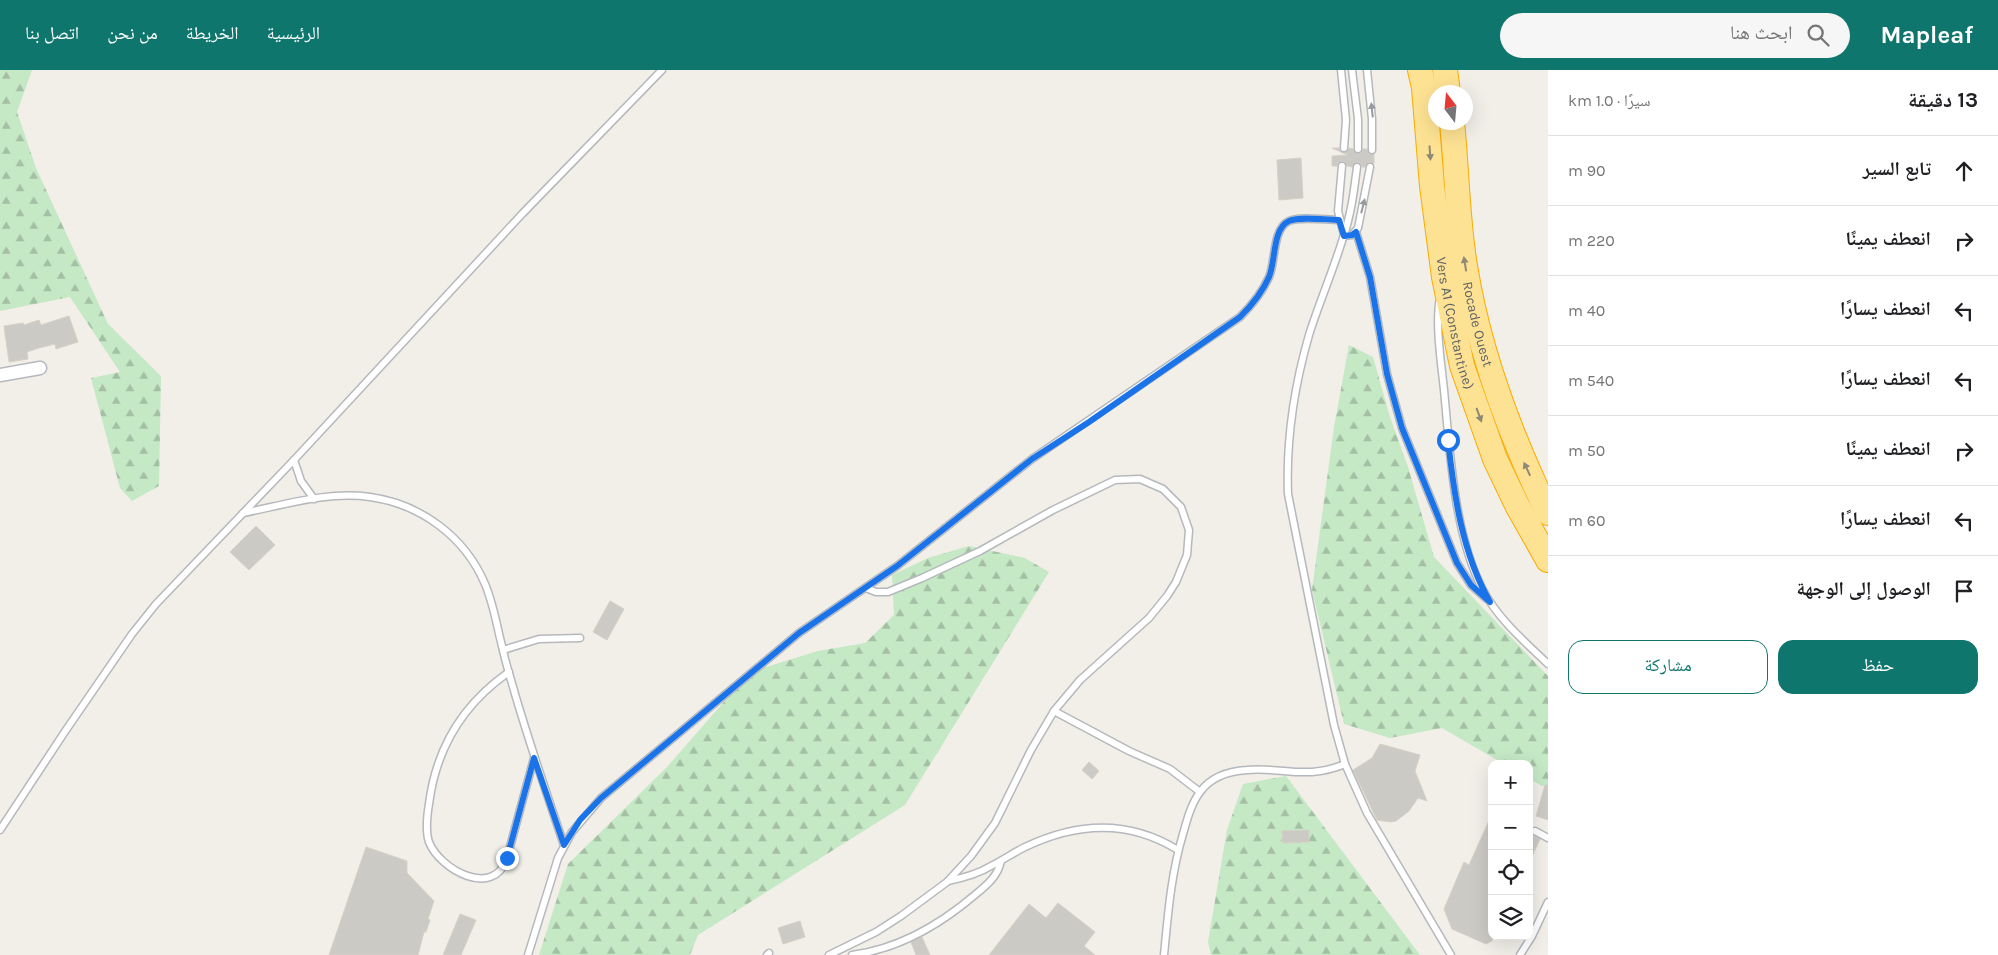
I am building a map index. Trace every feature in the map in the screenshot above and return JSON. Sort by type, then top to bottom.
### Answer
[{"type":"highway","name":"Vers A1 (Constantine)","points":[[1420,70],[1424,88],[1432,186],[1444,277],[1462,366],[1499,467],[1548,560]]},
{"type":"highway","points":[[1445,70],[1447,85]]},
{"type":"highway","name":"Rocade Ouest","points":[[1453,130],[1459,218],[1473,308],[1495,387],[1509,427],[1548,513]]},
{"type":"street","points":[[0,375],[40,368]]},
{"type":"lane","points":[[0,830],[132,634],[174,584],[294,460],[523,212],[662,70]]},
{"type":"lane","points":[[1341,70],[1345,112],[1344,148]]},
{"type":"lane","points":[[1352,70],[1358,119],[1358,149]]},
{"type":"lane","points":[[1366,70],[1372,119],[1372,150]]},
{"type":"lane","points":[[1342,166],[1339,220],[1344,236]]},
{"type":"lane","points":[[1357,167],[1352,202],[1344,236],[1310,335],[1289,430],[1286,462],[1288,494],[1336,733],[1345,764],[1367,813],[1451,955]]},
{"type":"lane","points":[[1370,168],[1356,232],[1370,277],[1387,374],[1402,428],[1457,563],[1471,585],[1490,602],[1518,635],[1548,664]]},
{"type":"lane","points":[[528,955],[553,872],[564,845],[580,820],[601,798],[778,650],[928,542],[1032,459],[1089,422],[1240,317],[1257,298],[1269,276],[1273,266],[1278,234],[1284,225],[1292,220],[1339,220]]},
{"type":"lane","points":[[1344,236],[1352,235],[1356,232]]},
{"type":"lane","points":[[1444,277],[1439,307],[1439,333],[1455,493],[1470,558],[1490,602]]},
{"type":"lane","points":[[294,460],[300,481],[314,499]]},
{"type":"lane","points":[[829,955],[892,922],[946,882],[971,856],[994,823],[1031,750],[1054,711],[1095,665],[1149,618],[1176,582],[1187,555],[1189,530],[1181,507],[1163,488],[1140,479],[1115,480],[1053,510],[980,551],[922,578],[888,592],[876,592],[866,588]]},
{"type":"lane","points":[[243,513],[314,499],[351,496],[388,500],[420,513],[441,527],[459,544],[478,570],[490,600],[502,650],[534,758],[564,845]]},
{"type":"lane","points":[[502,650],[539,639],[580,638]]},
{"type":"lane","points":[[509,672],[483,692],[463,714],[448,740],[437,767],[430,795],[427,825],[428,840],[444,864],[460,874],[477,878],[494,876],[502,868],[507,858],[534,758]]},
{"type":"lane","points":[[1054,711],[1129,751],[1170,770],[1200,792]]},
{"type":"lane","points":[[1164,955],[1171,882],[1178,850],[1186,822],[1200,792],[1214,780],[1237,771],[1259,769],[1310,773],[1328,770],[1345,764]]},
{"type":"lane","points":[[946,882],[977,873],[1025,847],[1052,836],[1091,828],[1111,827],[1138,831],[1178,850]]},
{"type":"lane","points":[[1535,830],[1548,838]]},
{"type":"lane","points":[[852,955],[884,947],[938,923],[954,913],[989,883],[997,873],[1001,861]]},
{"type":"lane","points":[[1520,955],[1532,936],[1548,902]]},
{"type":"green space","points":[[0,70],[32,70],[17,112],[36,168],[108,324],[161,376],[159,486],[132,501],[120,488],[91,378],[120,372],[70,297],[0,311]]},
{"type":"green space","points":[[1349,345],[1373,357],[1434,557],[1548,676],[1548,789],[1533,781],[1533,760],[1497,760],[1442,728],[1390,738],[1344,724],[1312,590],[1334,427]]},
{"type":"green space","points":[[969,546],[1025,558],[1049,572],[905,805],[698,935],[690,955],[539,955],[568,864],[667,767],[750,672],[818,651],[865,643],[894,615],[892,575],[928,558]]},
{"type":"green space","points":[[1286,776],[1420,955],[1211,955],[1208,942],[1227,830],[1243,784]]},
{"type":"building","points":[[1349,148],[1358,154],[1363,149],[1367,149],[1369,154],[1374,154],[1374,164],[1369,162],[1365,167],[1362,167],[1357,162],[1352,167],[1347,166],[1342,161],[1337,166],[1332,166],[1332,156],[1348,155],[1344,153]]},
{"type":"building","points":[[1301,158],[1303,198],[1279,200],[1277,160]]},
{"type":"building","points":[[69,316],[78,342],[56,349],[55,344],[39,348],[27,352],[28,359],[9,362],[4,326],[23,323],[24,325],[39,320],[41,325]]},
{"type":"building","points":[[256,526],[275,545],[249,570],[230,552]]},
{"type":"building","points":[[610,601],[624,609],[607,640],[593,632]]},
{"type":"building","points":[[1380,744],[1420,755],[1415,771],[1427,801],[1418,798],[1409,811],[1396,821],[1391,822],[1377,820],[1353,770],[1372,758]]},
{"type":"building","points":[[1089,762],[1099,771],[1092,779],[1082,770]]},
{"type":"building","points":[[1545,785],[1548,785],[1548,820],[1536,816]]},
{"type":"building","points":[[1488,823],[1488,940],[1492,941],[1486,944],[1452,929],[1444,909],[1464,862],[1469,865]]},
{"type":"building","points":[[1309,830],[1309,842],[1283,843],[1282,831]]},
{"type":"building","points":[[1533,836],[1540,839],[1533,854]]},
{"type":"building","points":[[366,847],[407,861],[407,873],[434,901],[428,919],[430,920],[426,932],[424,932],[418,955],[329,955]]},
{"type":"building","points":[[1058,903],[1095,932],[1084,946],[1095,955],[989,955],[1029,904],[1046,918]]},
{"type":"building","points":[[460,914],[476,920],[461,955],[443,955]]},
{"type":"building","points":[[800,921],[805,937],[783,944],[778,928]]},
{"type":"building","points":[[922,937],[930,955],[916,955],[911,942]]},
{"type":"route","points":[[507,858],[534,758],[564,845],[580,820],[601,798],[799,633],[897,566],[1032,459],[1089,422],[1240,317],[1264,287],[1273,266],[1280,229],[1292,220],[1339,220],[1344,236],[1352,235],[1356,232],[1370,277],[1387,374],[1402,428],[1451,550],[1463,575],[1490,602],[1482,589],[1470,558],[1455,493],[1448,440]]}]
